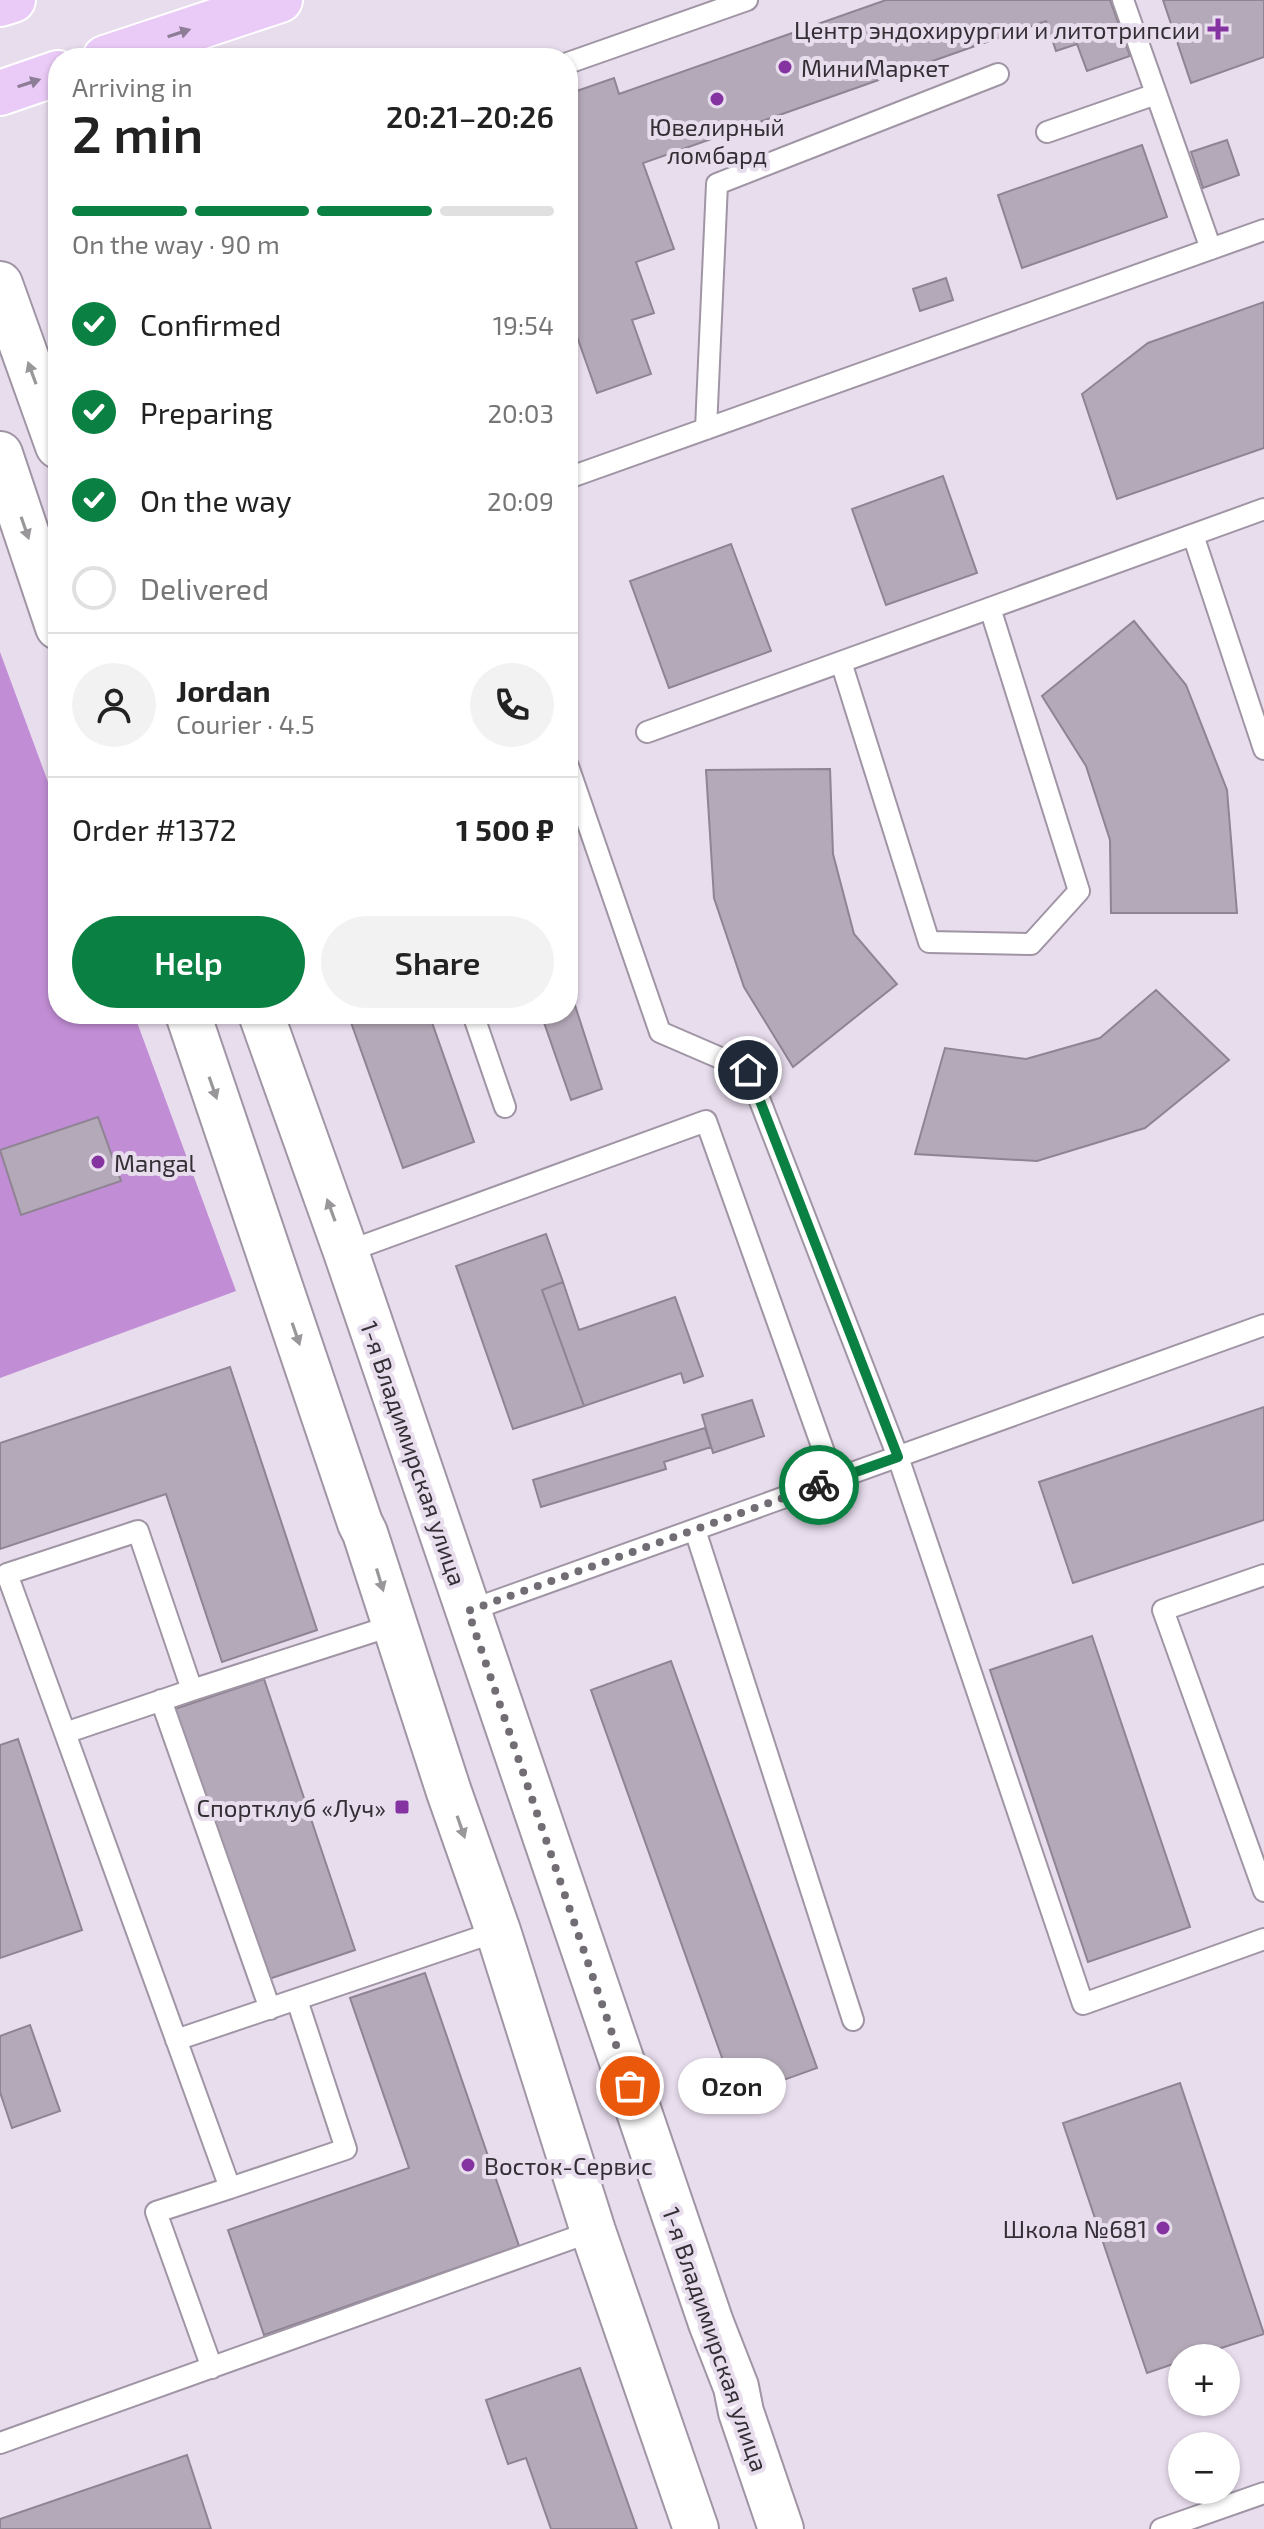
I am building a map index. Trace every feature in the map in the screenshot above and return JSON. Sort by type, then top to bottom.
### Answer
[{"type":"main road","points":[[0,4],[13,0]]},
{"type":"main road","points":[[135,48],[280,0]]},
{"type":"main road","points":[[0,93],[48,76]]},
{"type":"main road","points":[[0,284],[48,418]]},
{"type":"main road","points":[[0,454],[48,597]]},
{"type":"main road","points":[[191,1024],[498,1931],[593,2231],[696,2529]]},
{"type":"main road","name":"1-я Владимирская улица","points":[[265,1024],[346,1252],[711,2323],[736,2387],[741,2412],[781,2529]]},
{"type":"lane","points":[[578,59],[747,0]]},
{"type":"lane","points":[[1123,0],[1211,249]]},
{"type":"lane","points":[[706,429],[717,184],[998,74]]},
{"type":"lane","points":[[1047,132],[1156,94]]},
{"type":"lane","points":[[578,474],[1264,230]]},
{"type":"lane","points":[[647,732],[1264,509]]},
{"type":"lane","points":[[1193,535],[1264,749]]},
{"type":"lane","points":[[841,662],[929,942],[1031,944],[1079,891],[990,608]]},
{"type":"lane","points":[[578,815],[660,1032],[748,1070],[898,1457],[1083,2004],[1264,1939]]},
{"type":"lane","points":[[476,1024],[505,1107]]},
{"type":"lane","points":[[346,1252],[706,1121],[834,1480]]},
{"type":"lane","points":[[468,1611],[1264,1325]]},
{"type":"lane","points":[[695,1530],[853,2020]]},
{"type":"lane","points":[[192,1690],[138,1531],[7,1574],[230,2188]]},
{"type":"lane","points":[[1264,1575],[1163,1610],[1264,1891]]},
{"type":"lane","points":[[65,1733],[394,1625]]},
{"type":"lane","points":[[161,1700],[270,2009]]},
{"type":"lane","points":[[176,2040],[498,1931]]},
{"type":"lane","points":[[212,2368],[156,2212],[346,2149],[297,2000]]},
{"type":"lane","points":[[0,2443],[593,2231]]},
{"type":"lane","points":[[1161,2529],[1264,2493]]},
{"type":"shaded area","points":[[0,652],[48,782],[48,1024],[138,1024],[236,1291],[0,1378]]},
{"type":"building","points":[[886,0],[1110,0],[1130,56],[1087,71],[1077,44],[1056,51],[1046,21],[643,163],[674,249],[636,262],[654,313],[632,320],[651,374],[597,393],[578,339],[578,91],[614,78],[619,94]]},
{"type":"building","name":"Центр эндохирургии и литотрипсии","points":[[1163,0],[1264,0],[1264,57],[1191,83]]},
{"type":"building","points":[[1227,140],[1239,175],[1203,188],[1191,152]]},
{"type":"building","points":[[1142,145],[1167,217],[1022,268],[998,195]]},
{"type":"building","points":[[946,278],[953,300],[920,311],[913,289]]},
{"type":"building","points":[[1264,302],[1264,448],[1117,499],[1082,394],[1148,343]]},
{"type":"building","points":[[943,476],[977,573],[886,605],[852,509]]},
{"type":"building","points":[[731,544],[771,651],[669,688],[630,581]]},
{"type":"building","points":[[1134,621],[1186,685],[1227,790],[1237,913],[1111,913],[1110,840],[1086,766],[1042,696]]},
{"type":"building","points":[[830,769],[833,854],[854,934],[897,984],[793,1067],[744,987],[714,898],[706,770]]},
{"type":"building","points":[[1156,990],[1229,1060],[1145,1128],[1037,1161],[915,1154],[945,1048],[1026,1059],[1100,1038]]},
{"type":"building","points":[[578,1015],[602,1089],[571,1100],[544,1024],[578,1024]]},
{"type":"building","points":[[352,1024],[433,1024],[474,1142],[403,1168]]},
{"type":"building","points":[[98,1117],[121,1181],[21,1215],[0,1150]]},
{"type":"building","points":[[546,1234],[563,1282],[542,1290],[584,1406],[513,1429],[456,1266]]},
{"type":"building","points":[[563,1282],[579,1330],[675,1297],[703,1376],[684,1383],[681,1373],[584,1406],[542,1290]]},
{"type":"building","points":[[230,1367],[317,1630],[222,1662],[166,1494],[0,1549],[0,1443]]},
{"type":"building","points":[[752,1400],[764,1436],[713,1453],[702,1415]]},
{"type":"building","points":[[1264,1407],[1264,1520],[1073,1583],[1039,1482]]},
{"type":"building","points":[[705,1428],[711,1447],[664,1462],[666,1469],[541,1507],[533,1480]]},
{"type":"building","points":[[1092,1636],[1190,1927],[1088,1962],[990,1670]]},
{"type":"building","points":[[671,1661],[817,2068],[736,2097],[591,1690]]},
{"type":"building","points":[[264,1679],[355,1950],[266,1980],[175,1709]]},
{"type":"building","points":[[18,1739],[82,1930],[0,1958],[0,1745]]},
{"type":"building","points":[[425,1973],[519,2246],[264,2335],[228,2230],[409,2168],[350,1998]]},
{"type":"building","points":[[30,2025],[60,2111],[12,2128],[0,2092],[0,2036]]},
{"type":"building","name":"Школа №681","points":[[1180,2083],[1264,2334],[1234,2344],[1168,2344],[1168,2366],[1147,2373],[1063,2123]]},
{"type":"building","points":[[580,2368],[637,2529],[551,2529],[526,2458],[508,2464],[486,2400]]},
{"type":"building","points":[[187,2455],[211,2529],[0,2529],[0,2519]]},
{"type":"way so far","points":[[630,2086],[468,1611],[819,1485]]},
{"type":"place","name":"Центр эндохирургии и литотрипсии","points":[[1218,29]]},
{"type":"place","name":"МиниМаркет","points":[[785,67]]},
{"type":"place","name":"Ювелирный ломбард","points":[[717,99]]},
{"type":"place","name":"Mangal","points":[[98,1162]]},
{"type":"place","name":"Спортклуб «Луч»","points":[[402,1807]]},
{"type":"place","name":"Ozon","points":[[630,2086]]},
{"type":"place","name":"Восток-Сервис","points":[[468,2165]]},
{"type":"place","name":"Школа №681","points":[[1163,2228]]},
{"type":"route","points":[[748,1070],[898,1457],[819,1485]]}]
